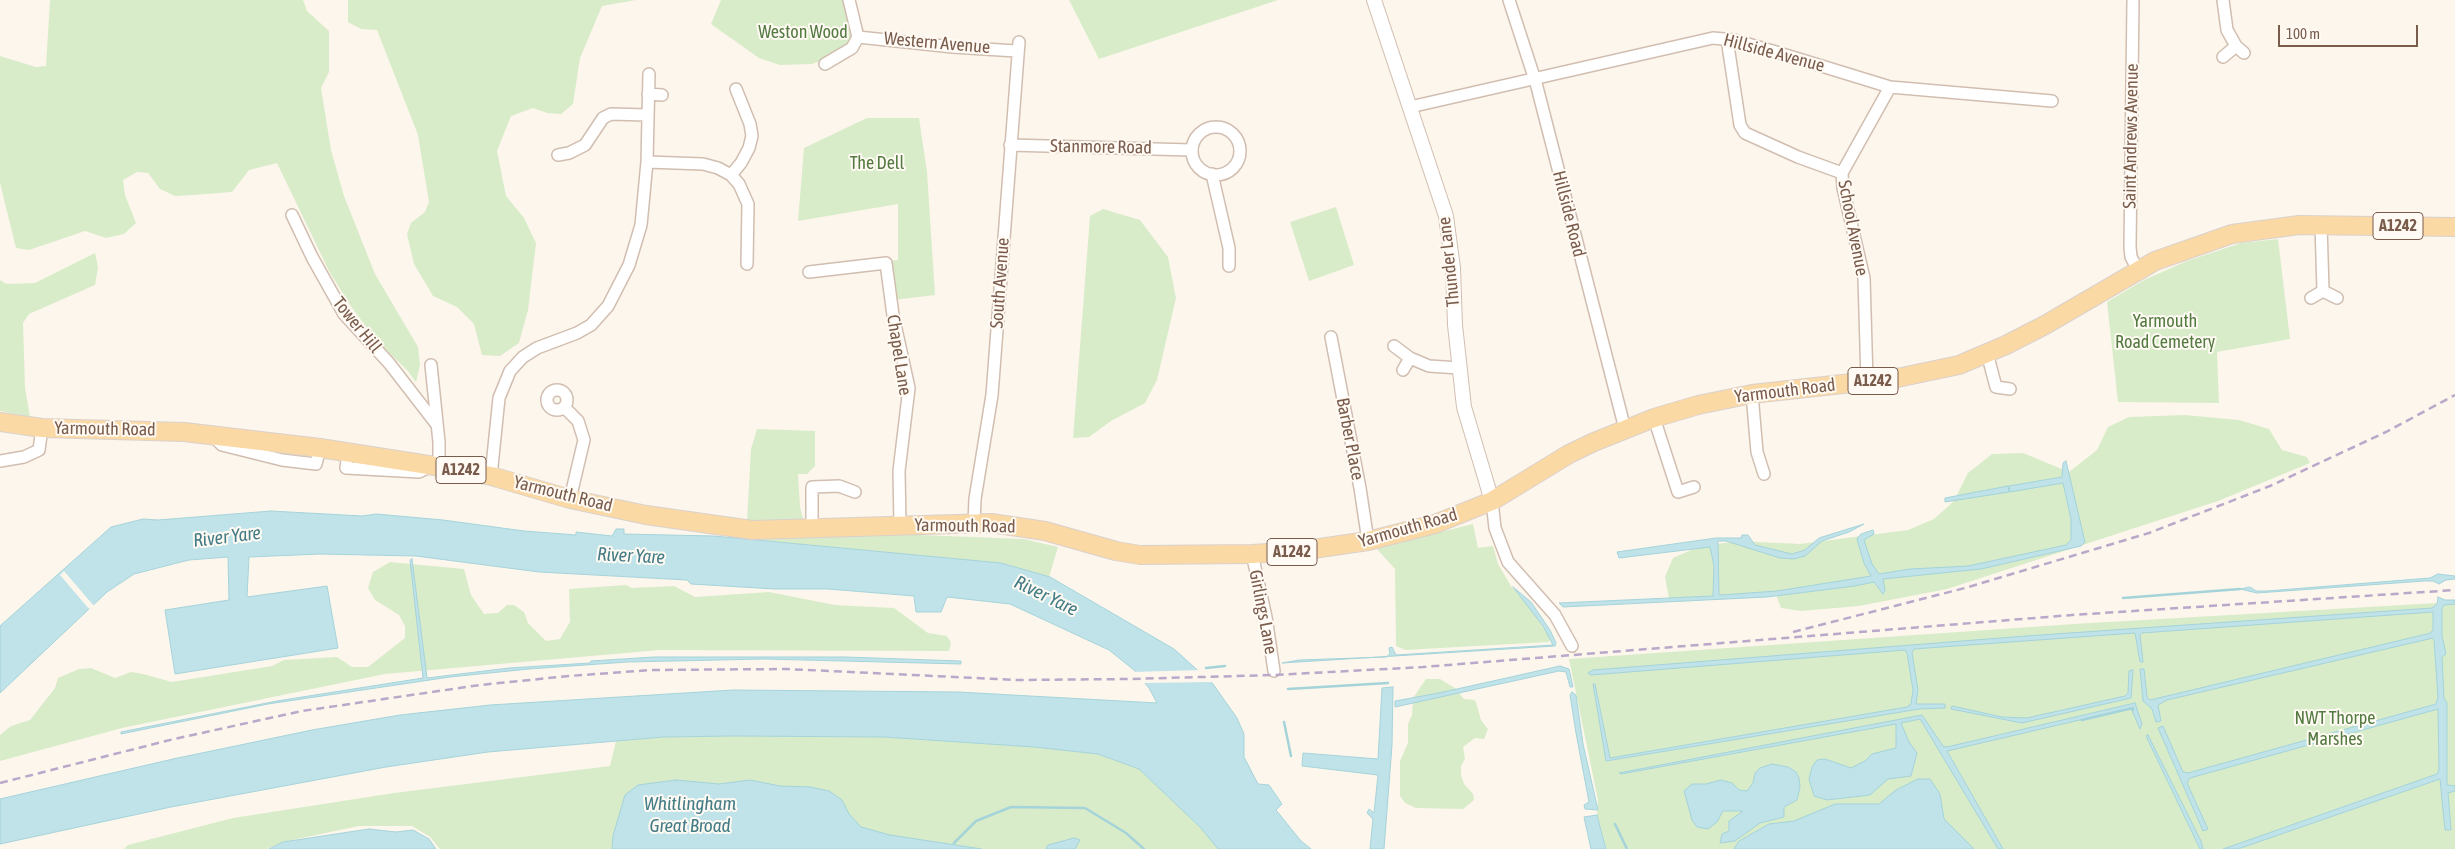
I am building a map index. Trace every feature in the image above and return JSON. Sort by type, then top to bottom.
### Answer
[{"type":"main road","name":"Yarmouth Road","points":[[0,422],[42,428],[156,430],[211,434],[320,448],[436,465],[491,476],[570,499],[646,514],[752,530],[974,523],[1024,527],[1116,551],[1140,554],[1252,554],[1299,551],[1368,541],[1435,524],[1492,500],[1569,454],[1625,429],[1698,405],[1752,394],[1918,374],[1959,365],[2045,325],[2138,270],[2175,253],[2232,234],[2282,226],[2321,224],[2455,226]]},
{"type":"street","name":"Western Avenue","points":[[825,64],[852,48],[858,37],[848,0]]},
{"type":"street","name":"Thunder Lane","points":[[1374,0],[1440,193],[1450,240],[1459,368],[1469,428],[1492,500]]},
{"type":"street","name":"Hillside Road","points":[[1509,0],[1535,79],[1625,429]]},
{"type":"street","name":"Saint Andrews Avenue","points":[[2134,0],[2130,247],[2131,257],[2138,270]]},
{"type":"street","points":[[2223,0],[2227,30],[2240,50],[2223,57]]},
{"type":"street","name":"Western Avenue","points":[[858,37],[953,47],[1017,46]]},
{"type":"street","name":"Hillside Avenue","points":[[1410,107],[1708,39],[1727,39],[1890,87],[2052,101]]},
{"type":"street","points":[[1727,39],[1740,125],[1745,133],[1798,157],[1842,173]]},
{"type":"street","name":"South Avenue","points":[[974,523],[975,499],[992,395],[1017,46]]},
{"type":"street","points":[[491,476],[499,398],[510,371],[523,357],[537,348],[577,333],[590,325],[608,306],[630,264],[641,225],[647,162],[649,74]]},
{"type":"street","name":"School Avenue","points":[[1867,381],[1864,278],[1843,188],[1842,173],[1890,87]]},
{"type":"street","points":[[730,175],[741,163],[749,148],[752,136],[750,124],[736,90]]},
{"type":"street","points":[[648,94],[662,95]]},
{"type":"street","points":[[558,155],[569,153],[585,145],[603,118],[611,114],[619,112],[647,115]]},
{"type":"street","points":[[1222,127],[1236,137],[1239,146],[1236,163],[1222,174],[1212,174],[1197,166],[1192,150],[1198,134],[1204,129],[1222,127]]},
{"type":"street","name":"Stanmore Road","points":[[1010,145],[1192,150]]},
{"type":"street","points":[[647,162],[703,164],[718,168],[730,175],[739,184],[748,204],[747,264]]},
{"type":"street","points":[[1212,174],[1234,252],[1230,266]]},
{"type":"street","name":"Tower Hill","points":[[292,215],[312,257],[344,314],[389,363],[437,425]]},
{"type":"street","points":[[2321,224],[2323,291]]},
{"type":"street","name":"Chapel Lane","points":[[809,272],[886,263],[893,315],[909,388],[899,471],[900,525]]},
{"type":"street","points":[[2323,291],[2337,298]]},
{"type":"street","points":[[2311,298],[2323,291]]},
{"type":"street","name":"Barber Place","points":[[1331,337],[1360,488],[1368,541]]},
{"type":"street","points":[[1394,346],[1410,358],[1429,366],[1459,368]]},
{"type":"street","points":[[1987,353],[1996,390],[2010,389]]},
{"type":"street","points":[[1403,370],[1410,358]]},
{"type":"street","points":[[431,365],[437,425],[436,465]]},
{"type":"street","points":[[1752,394],[1757,452],[1764,474]]},
{"type":"street","points":[[564,408],[578,421],[584,440],[570,499]]},
{"type":"street","points":[[1654,418],[1672,493],[1694,487]]},
{"type":"street","points":[[0,461],[24,457],[39,450],[42,428]]},
{"type":"street","points":[[812,528],[812,483],[840,486],[855,492]]},
{"type":"street","points":[[1492,500],[1495,528],[1508,562],[1555,615],[1572,646]]},
{"type":"street","name":"Girlings Lane","points":[[1252,554],[1266,617],[1274,671]]},
{"type":"green space","points":[[50,0],[303,0],[307,11],[329,31],[329,72],[321,88],[331,150],[344,196],[375,274],[418,347],[420,365],[416,382],[407,370],[375,339],[350,305],[329,271],[277,163],[249,170],[232,192],[193,195],[175,196],[160,189],[148,173],[137,172],[123,180],[125,195],[136,223],[124,234],[106,238],[85,231],[29,250],[16,248],[0,183],[0,56],[36,67],[46,66]]},
{"type":"green space","points":[[348,0],[636,0],[602,6],[580,58],[573,104],[561,114],[547,113],[533,108],[511,116],[497,151],[506,196],[524,218],[536,243],[528,310],[519,343],[500,356],[482,355],[474,324],[457,307],[433,296],[414,264],[407,234],[411,223],[425,212],[429,202],[418,135],[377,30],[361,29],[348,22]]},
{"type":"green space","name":"Weston Wood","points":[[721,0],[845,0],[852,41],[844,51],[812,64],[780,65],[759,58],[711,24]]},
{"type":"green space","points":[[1069,0],[1278,0],[1099,59]]},
{"type":"green space","name":"The Dell","points":[[867,118],[919,118],[927,172],[935,295],[894,300],[889,261],[898,260],[898,204],[798,221],[804,148]]},
{"type":"green space","points":[[1336,207],[1354,265],[1309,281],[1290,222]]},
{"type":"green space","points":[[1103,209],[1140,220],[1168,257],[1176,298],[1157,380],[1145,403],[1111,421],[1089,437],[1073,438],[1090,216]]},
{"type":"green space","name":"Yarmouth Road Cemetery","points":[[2278,239],[2290,339],[2217,352],[2219,403],[2118,402],[2107,302],[2144,280],[2187,261],[2241,243]]},
{"type":"green space","points":[[95,253],[98,267],[95,285],[29,314],[23,323],[25,388],[30,417],[0,411],[0,280],[6,284],[35,283]]},
{"type":"green space","points":[[2185,415],[2239,420],[2269,429],[2282,450],[2307,457],[2310,463],[2218,501],[1947,589],[1859,606],[1801,611],[1781,608],[1776,595],[1669,598],[1665,577],[1673,558],[1698,547],[1737,541],[1800,544],[1908,530],[1934,519],[1954,501],[1968,473],[1992,454],[2023,453],[2069,472],[2097,450],[2108,427],[2129,417]]},
{"type":"green space","points":[[757,429],[815,431],[815,466],[807,474],[798,474],[800,507],[804,523],[747,521],[751,449]]},
{"type":"green space","points":[[1473,524],[1478,548],[1493,546],[1498,564],[1511,586],[1527,603],[1551,639],[1548,642],[1405,650],[1396,646],[1395,569],[1376,548]]},
{"type":"green space","points":[[894,534],[1024,539],[1058,547],[1049,577],[1001,563],[758,540],[758,536]]},
{"type":"green space","points":[[390,562],[464,569],[471,595],[484,614],[498,613],[507,605],[514,605],[524,612],[528,623],[546,641],[560,639],[570,622],[569,589],[626,585],[632,588],[674,586],[695,597],[769,592],[835,605],[894,608],[928,633],[947,636],[951,643],[949,651],[660,650],[385,674],[122,728],[0,761],[0,735],[11,726],[30,720],[55,688],[58,678],[79,669],[91,668],[115,678],[131,672],[172,682],[272,666],[284,660],[337,657],[352,667],[368,667],[405,638],[405,626],[399,615],[375,600],[368,588],[373,572]]},
{"type":"green space","name":"NWT Thorpe Marshes","points":[[2455,602],[2455,849],[1606,849],[1597,815],[1598,800],[1569,659],[2074,624]]},
{"type":"green space","points":[[1426,679],[1440,679],[1455,688],[1464,699],[1474,700],[1481,720],[1488,729],[1484,739],[1475,738],[1463,747],[1465,759],[1461,766],[1461,775],[1464,784],[1473,794],[1474,800],[1463,809],[1416,808],[1405,803],[1400,796],[1400,761],[1408,743],[1408,724],[1412,715],[1413,698]]},
{"type":"green space","points":[[663,737],[884,737],[1034,747],[1098,754],[1139,769],[1201,828],[1219,849],[440,849],[430,837],[412,826],[359,826],[283,842],[267,849],[124,849],[128,845],[233,818],[394,793],[610,766],[616,741]]},
{"type":"water","points":[[2066,461],[2085,542],[2081,546],[1981,569],[1883,579],[1885,591],[1883,594],[1874,582],[1767,597],[1563,607],[1559,603],[1713,596],[1714,566],[1710,547],[1619,558],[1617,552],[1716,538],[1741,538],[1742,535],[1748,535],[1755,545],[1792,554],[1805,550],[1819,538],[1864,524],[1849,532],[1822,541],[1805,556],[1794,559],[1780,558],[1726,541],[1718,541],[1719,594],[1721,595],[1777,591],[1871,576],[1864,563],[1857,539],[1861,534],[1873,530],[1874,534],[1864,540],[1872,564],[1879,574],[1910,569],[1968,566],[2066,545],[2071,540],[2071,519],[2063,483],[2010,492],[2009,486],[2062,477],[2063,463]]},
{"type":"water","points":[[2008,486],[2009,492],[1945,502],[1945,498]]},
{"type":"water","name":"River Yare","points":[[271,511],[362,516],[376,514],[576,535],[576,532],[612,536],[616,529],[624,529],[624,534],[714,536],[1001,563],[1050,577],[1174,649],[1213,684],[1237,718],[1244,734],[1244,757],[1258,784],[1269,785],[1282,804],[1276,810],[1301,841],[1311,849],[1218,849],[1201,828],[1139,769],[1098,754],[1034,747],[884,737],[734,736],[663,737],[488,752],[386,767],[171,807],[0,844],[0,799],[173,759],[312,730],[400,715],[490,705],[733,690],[958,692],[1157,703],[1149,688],[1134,670],[1109,650],[1010,604],[947,597],[941,612],[916,612],[914,596],[828,589],[775,589],[691,584],[687,580],[539,572],[416,556],[320,554],[249,557],[247,597],[327,586],[338,648],[175,674],[165,610],[229,600],[228,557],[189,560],[134,574],[107,592],[0,693],[0,626],[111,527],[143,519],[158,520]]},
{"type":"water","points":[[412,559],[427,678],[509,668],[654,657],[845,657],[961,661],[961,664],[765,659],[627,662],[529,669],[450,677],[268,704],[121,734],[121,732],[277,701],[423,678],[410,560]]},
{"type":"water","points":[[2438,574],[2455,576],[2455,579],[2446,580],[2439,584],[2433,581],[2424,581],[2257,593],[2240,589],[2250,587],[2256,591],[2267,591],[2430,578]]},
{"type":"water","points":[[1513,587],[1531,602],[1550,630],[1556,643],[1555,646],[1387,656],[1390,654],[1389,648],[1392,647],[1396,655],[1553,645],[1543,626]]},
{"type":"water","points":[[2438,597],[2445,600],[2455,600],[2455,604],[2444,605],[2442,608],[2442,636],[2446,654],[2442,657],[2444,698],[2447,703],[2447,785],[2455,786],[2455,791],[2448,793],[2451,830],[2445,830],[2440,779],[2238,849],[2223,849],[2437,774],[2439,770],[2438,709],[2190,778],[2187,783],[2208,829],[2203,831],[2158,728],[2163,726],[2183,772],[2188,773],[2436,704],[2438,697],[2433,638],[2167,700],[2158,705],[2161,721],[2156,722],[2152,709],[2143,701],[2140,669],[2144,669],[2147,697],[2150,700],[2431,633],[2433,629],[2433,612],[2142,633],[2140,635],[2143,662],[2140,662],[2135,633],[1914,649],[1912,653],[1918,690],[1916,704],[1945,704],[1945,708],[1919,709],[1606,761],[1593,684],[1595,684],[1610,758],[1907,707],[1911,704],[1913,690],[1907,653],[1905,650],[1604,674],[1590,675],[1588,673],[1593,670],[2026,636],[2432,608],[2437,604]]},
{"type":"water","points":[[1369,658],[1282,663],[1299,660]]},
{"type":"water","points":[[1560,666],[1569,669],[1573,687],[1570,687],[1566,672],[1559,671],[1395,707],[1395,701]]},
{"type":"water","points":[[2133,670],[2131,698],[2022,723],[1951,709],[1952,706],[2002,717],[2027,718],[2125,696],[2128,693],[2129,671]]},
{"type":"water","points":[[1393,687],[1392,745],[1384,849],[1370,849],[1373,819],[1367,813],[1369,809],[1374,813],[1378,775],[1302,766],[1303,753],[1378,759],[1382,688]]},
{"type":"water","points":[[1572,692],[1576,695],[1583,744],[1598,810],[1585,809],[1584,805],[1589,802],[1570,695]]},
{"type":"water","points":[[2135,703],[2142,724],[2140,729],[2131,708],[1947,751],[2003,849],[1998,849],[1920,719],[1901,723],[1909,742],[1917,753],[1911,776],[1888,779],[1870,795],[1827,800],[1814,796],[1809,779],[1812,767],[1817,760],[1825,759],[1851,768],[1865,761],[1872,754],[1896,748],[1896,724],[1619,773],[1922,715],[1943,746],[1947,747]]},
{"type":"water","points":[[2148,735],[2201,841],[2203,849],[2200,849],[2146,736]]},
{"type":"water","points":[[1772,764],[1788,767],[1796,772],[1799,778],[1800,787],[1797,800],[1784,807],[1784,817],[1760,823],[1735,841],[1720,843],[1722,834],[1729,831],[1729,821],[1743,811],[1723,811],[1717,822],[1708,829],[1697,827],[1692,820],[1684,791],[1692,784],[1706,784],[1721,780],[1732,783],[1739,790],[1747,791],[1753,783],[1755,773],[1760,768]]},
{"type":"water","points":[[1918,779],[1930,779],[1940,794],[1944,819],[1974,849],[1734,849],[1739,841],[1769,824],[1794,821],[1835,804],[1879,804],[1896,790]]},
{"type":"water","name":"Whitlingham Great Broad","points":[[676,780],[719,784],[750,780],[780,786],[810,787],[829,791],[842,800],[849,814],[861,827],[890,835],[982,849],[612,849],[613,836],[625,795],[638,785]]},
{"type":"water","points":[[1597,815],[1606,849],[1591,849],[1584,817]]},
{"type":"water","points":[[369,829],[396,832],[413,830],[429,839],[436,849],[269,849],[283,842]]},
{"type":"water","points":[[1074,838],[1080,840],[1075,849],[1046,849],[1048,845]]},
{"type":"pier","points":[[64,571],[94,606],[89,609],[60,575]]},
{"type":"pier","points":[[1201,670],[1213,682],[1142,683],[1132,672]]},
{"type":"waterway","points":[[2123,598],[2240,589]]},
{"type":"waterway","points":[[1206,668],[1225,666]]},
{"type":"waterway","points":[[1288,689],[1388,683]]},
{"type":"waterway","points":[[2082,720],[2133,708],[2133,710]]},
{"type":"waterway","points":[[1284,722],[1291,756]]},
{"type":"waterway","points":[[954,843],[976,821],[1011,807],[1085,808],[1126,833],[1144,849]]},
{"type":"waterway","points":[[1615,824],[1627,849]]},
{"type":"railway","points":[[1793,632],[1965,588],[2149,533],[2270,486],[2386,432],[2455,395]]},
{"type":"railway","points":[[0,783],[174,739],[302,711],[480,685],[569,676],[651,670],[787,669],[1018,680],[1274,675],[1423,667],[2072,615],[2455,590]]}]
